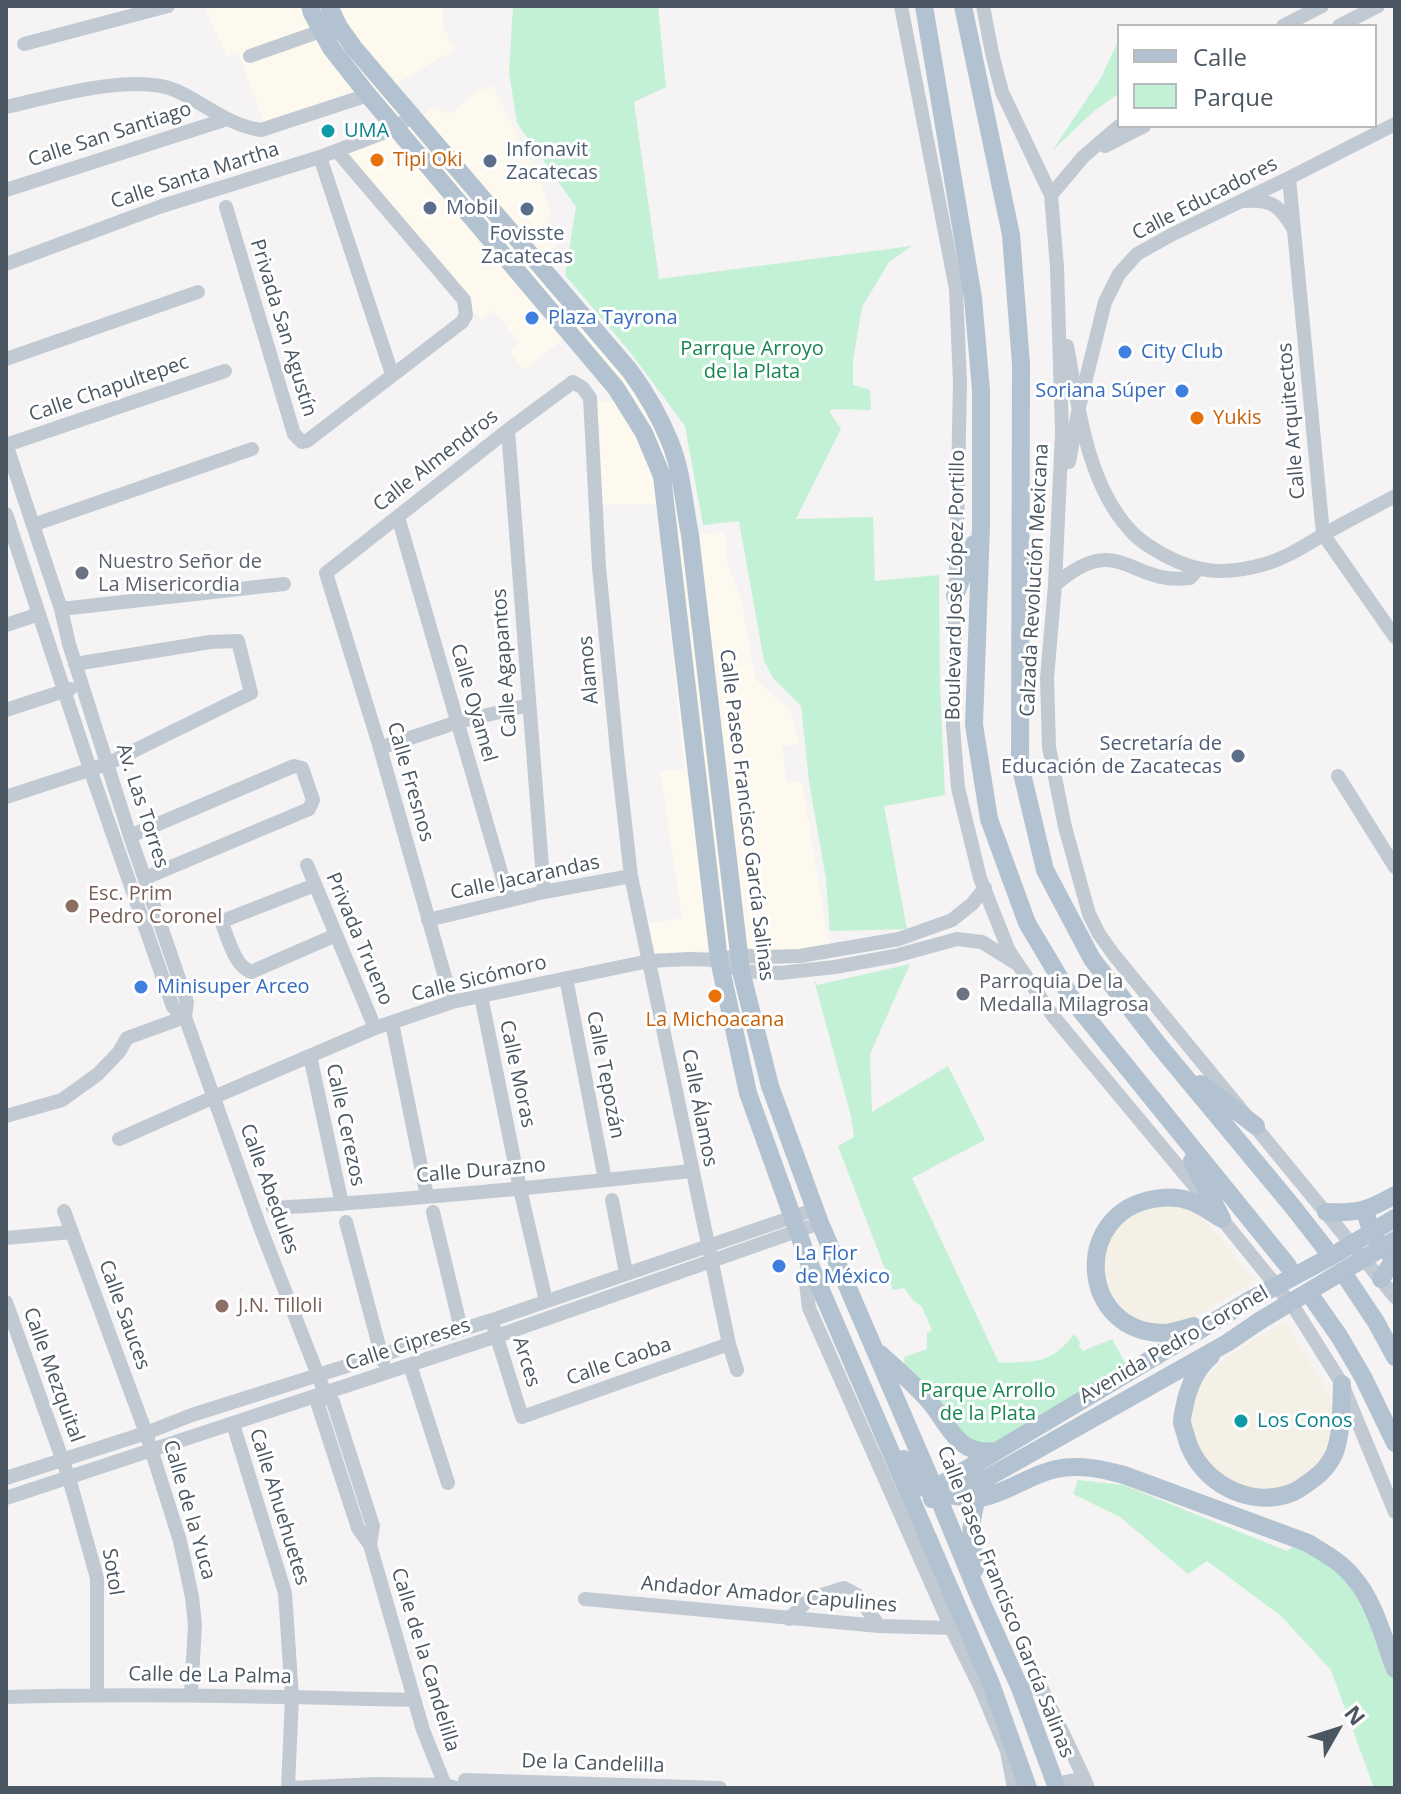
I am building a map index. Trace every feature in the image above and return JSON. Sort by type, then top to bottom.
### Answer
[{"type":"main road","points":[[310,6],[331,48],[368,95],[403,122]]},
{"type":"main road","name":"Calle Paseo Francisco García Salinas","points":[[329,6],[339,27],[403,122],[467,196],[630,371],[645,391],[671,444],[690,535],[740,963],[770,1086],[818,1216],[875,1349],[946,1494],[980,1599],[1020,1688],[1056,1786]]},
{"type":"main road","name":"Boulevard José López Portillo","points":[[924,6],[973,298],[981,390],[981,526],[974,725],[989,819],[1027,923],[1074,1002],[1288,1266]]},
{"type":"main road","points":[[963,6],[1011,235],[1021,364],[1020,765],[1045,870],[1092,959],[1325,1248]]},
{"type":"main road","name":"Calle Paseo Francisco García Salinas","points":[[467,196],[616,388],[644,433],[662,476],[719,960],[748,1093],[808,1260],[1028,1788]]},
{"type":"main road","points":[[955,596],[981,526]]},
{"type":"main road","points":[[1157,1043],[1207,1089],[1256,1126]]},
{"type":"main road","points":[[1175,1127],[1222,1219]]},
{"type":"main road","points":[[1326,1212],[1365,1210],[1395,1195]]},
{"type":"main road","points":[[1218,1318],[1162,1333],[1131,1325],[1121,1320],[1104,1300],[1095,1274],[1095,1257],[1107,1228],[1138,1202],[1164,1198],[1189,1200],[1222,1219]]},
{"type":"main road","points":[[1365,1210],[1370,1231],[1380,1247],[1395,1258],[1381,1279]]},
{"type":"main road","name":"Avenida Pedro Coronel","points":[[1395,1218],[1218,1318],[945,1482],[946,1494],[989,1478],[1227,1343],[1395,1240]]},
{"type":"main road","points":[[1348,1280],[1395,1357]]},
{"type":"main road","points":[[1313,1299],[1363,1377],[1395,1443]]},
{"type":"main road","points":[[844,1342],[870,1383],[922,1488],[977,1498],[1055,1469],[1079,1467],[1104,1470],[1308,1543],[1334,1559],[1355,1578],[1371,1606],[1395,1669]]},
{"type":"main road","points":[[1227,1343],[1201,1364],[1188,1388],[1182,1422],[1191,1452],[1202,1469],[1221,1485],[1246,1496],[1276,1497],[1291,1493],[1327,1466],[1338,1442],[1342,1384]]},
{"type":"main road","points":[[875,1349],[932,1404],[959,1441],[970,1449],[985,1453],[999,1451]]},
{"type":"main road","points":[[980,1599],[970,1536],[971,1522],[977,1498],[989,1478]]},
{"type":"main road","points":[[922,1528],[928,1505],[946,1494]]},
{"type":"street","points":[[24,44],[168,6]]},
{"type":"street","points":[[901,6],[956,289],[960,383],[953,726],[958,788],[980,878],[1009,951],[1053,1016],[1295,1309],[1342,1384],[1395,1512]]},
{"type":"street","name":"Calzada Revolución Mexicana","points":[[983,6],[1002,92],[1051,195],[1062,432],[1061,493],[1047,678],[1049,747],[1065,827],[1089,914],[1114,955],[1395,1297]]},
{"type":"street","points":[[1287,24],[1322,6]]},
{"type":"street","points":[[1343,24],[1378,6]]},
{"type":"street","points":[[250,56],[321,31]]},
{"type":"street","points":[[6,107],[129,83],[154,84],[175,90],[227,119],[261,130],[368,95]]},
{"type":"street","name":"Calle San Santiago","points":[[6,190],[227,119]]},
{"type":"street","name":"Calle Santa Martha","points":[[6,264],[162,206],[337,151],[403,122]]},
{"type":"street","name":"Calle Educadores","points":[[1061,493],[1105,302],[1119,274],[1137,254],[1395,124]]},
{"type":"street","points":[[1051,195],[1083,157],[1117,128]]},
{"type":"street","points":[[1083,157],[1140,128]]},
{"type":"street","name":"Privada San Agustín","points":[[226,207],[294,434],[302,442],[307,441],[462,322],[466,315],[464,300],[337,151]]},
{"type":"street","points":[[320,157],[392,374]]},
{"type":"street","name":"Calle Arquitectos","points":[[1289,178],[1323,534],[1395,637]]},
{"type":"street","points":[[1242,201],[1259,200],[1274,204],[1294,230]]},
{"type":"street","points":[[6,359],[198,292]]},
{"type":"street","points":[[1058,303],[1092,460],[1116,513],[1131,532],[1150,547],[1198,569],[1233,572],[1267,564],[1298,551],[1323,534],[1395,496]]},
{"type":"street","name":"Calle Chapultepec","points":[[6,444],[225,371]]},
{"type":"street","name":"Calle Almendros","points":[[326,573],[573,382]]},
{"type":"street","name":"Alamos","points":[[573,382],[583,388],[590,398],[599,567],[631,876],[649,961]]},
{"type":"street","name":"Calle Agapantos","points":[[508,430],[544,892]]},
{"type":"street","name":"Av. Las Torres","points":[[6,444],[12,485],[33,525],[61,609],[75,664],[130,836],[187,1002],[185,1017]]},
{"type":"street","points":[[33,525],[252,449]]},
{"type":"street","name":"Av. Las Torres","points":[[6,514],[9,533],[173,1007],[185,1017]]},
{"type":"street","name":"Calle Oyamel","points":[[398,517],[509,900]]},
{"type":"street","points":[[1055,585],[1072,570],[1093,561],[1116,560],[1175,580],[1190,578],[1198,569]]},
{"type":"street","points":[[24,570],[46,563]]},
{"type":"street","name":"Calle Fresnos","points":[[326,573],[380,748],[452,1002]]},
{"type":"street","points":[[61,609],[284,584]]},
{"type":"street","points":[[6,625],[39,614]]},
{"type":"street","points":[[6,797],[107,764],[251,693],[238,641],[210,642],[75,664]]},
{"type":"street","points":[[6,710],[82,686]]},
{"type":"street","points":[[380,748],[458,722],[529,705]]},
{"type":"street","points":[[130,836],[294,766],[302,768],[313,800],[309,809],[145,878]]},
{"type":"street","points":[[1338,776],[1395,867]]},
{"type":"street","name":"Privada Trueno","points":[[307,865],[375,1028]]},
{"type":"street","name":"Calle Jacarandas","points":[[428,920],[544,892],[631,876]]},
{"type":"street","points":[[315,885],[225,920],[223,926],[240,965],[251,972],[336,935]]},
{"type":"street","points":[[740,963],[761,957],[800,956],[899,939],[952,920],[972,904],[985,888]]},
{"type":"street","points":[[719,960],[780,973],[895,956],[957,939],[982,942],[1017,964]]},
{"type":"street","points":[[833,951],[835,967]]},
{"type":"street","name":"Calle Sicómoro","points":[[119,1139],[375,1028],[452,1002],[649,961],[719,960]]},
{"type":"street","name":"Calle Álamos","points":[[649,961],[691,1171],[737,1370]]},
{"type":"street","name":"Calle Tepozán","points":[[566,978],[605,1180]]},
{"type":"street","name":"Calle Moras","points":[[481,996],[546,1301]]},
{"type":"street","points":[[6,1116],[62,1100],[98,1074],[119,1052],[127,1038],[185,1017]]},
{"type":"street","name":"Calle Abedules","points":[[185,1017],[260,1227],[318,1375]]},
{"type":"street","points":[[392,1023],[427,1196]]},
{"type":"street","name":"Calle Cerezos","points":[[310,1056],[342,1204]]},
{"type":"street","name":"Calle Durazno","points":[[273,1208],[520,1189],[691,1171]]},
{"type":"street","points":[[612,1200],[626,1273]]},
{"type":"street","name":"Calle Sauces","points":[[64,1211],[146,1433]]},
{"type":"street","points":[[433,1212],[461,1329]]},
{"type":"street","name":"Calle Cipreses","points":[[6,1498],[712,1263],[818,1216]]},
{"type":"street","points":[[346,1222],[386,1373]]},
{"type":"street","name":"Calle Cipreses","points":[[6,1478],[192,1415],[492,1320],[626,1273],[708,1247],[795,1225]]},
{"type":"street","points":[[6,1238],[72,1232]]},
{"type":"street","points":[[808,1260],[806,1284],[809,1308],[951,1628],[986,1686],[1007,1751],[1014,1788]]},
{"type":"street","name":"Calle Mezquital","points":[[6,1302],[62,1460]]},
{"type":"street","name":"Arces","points":[[492,1320],[522,1417]]},
{"type":"street","name":"Calle Caoba","points":[[522,1417],[729,1344]]},
{"type":"street","points":[[410,1365],[448,1483]]},
{"type":"street","points":[[318,1375],[325,1393]]},
{"type":"street","name":"Calle de la Candelilla","points":[[325,1393],[333,1402],[373,1526],[370,1545],[423,1730],[458,1786]]},
{"type":"street","name":"Calle Ahuehuetes","points":[[233,1424],[285,1593],[292,1697],[290,1788]]},
{"type":"street","name":"Calle de la Yuca","points":[[146,1433],[180,1541],[192,1597],[195,1625],[191,1694]]},
{"type":"street","name":"Sotol","points":[[62,1460],[97,1578],[97,1694]]},
{"type":"street","points":[[789,1619],[809,1599],[844,1588],[857,1595],[879,1626]]},
{"type":"street","name":"Andador Amador Capulines","points":[[585,1599],[789,1619],[951,1628]]},
{"type":"street","points":[[1020,1688],[1042,1689],[1086,1783],[1056,1786]]},
{"type":"street","name":"Calle de La Palma","points":[[6,1697],[191,1694],[414,1700]]},
{"type":"street","name":"De la Candelilla","points":[[290,1788],[720,1788]]},
{"type":"shaded area","points":[[204,6],[443,6],[443,27],[455,49],[389,88],[416,122],[432,108],[451,114],[475,93],[493,85],[534,165],[551,212],[547,220],[563,239],[537,262],[655,412],[690,535],[725,532],[728,566],[740,594],[756,680],[789,708],[800,744],[782,746],[787,783],[802,781],[830,951],[699,951],[649,961],[641,925],[682,918],[660,771],[684,769],[657,504],[597,505],[590,401],[624,402],[571,333],[524,370],[510,352],[519,343],[494,311],[482,321],[351,168],[337,151],[396,128],[368,95],[266,128],[238,53],[227,57]]},
{"type":"green space","name":"Parrque Arroyo de la Plata","points":[[513,6],[658,6],[666,87],[634,102],[659,279],[912,246],[889,262],[862,307],[853,361],[853,385],[870,390],[871,410],[829,411],[841,429],[796,519],[873,517],[875,581],[939,575],[945,795],[884,806],[907,929],[830,931],[826,879],[809,781],[801,706],[774,679],[764,661],[739,521],[703,525],[685,426],[630,352],[565,275],[576,207],[517,123],[509,72]]},
{"type":"green space","points":[[1117,43],[1117,94],[1093,112],[1052,151],[1101,78]]},
{"type":"green space","name":"Parque Arrollo de la Plata","points":[[910,964],[870,1054],[872,1112],[948,1066],[985,1140],[912,1178],[999,1363],[1032,1361],[1050,1356],[1074,1334],[1083,1351],[1112,1339],[1127,1366],[997,1444],[978,1445],[963,1437],[905,1367],[904,1357],[927,1349],[927,1333],[932,1330],[922,1307],[904,1288],[893,1290],[838,1146],[854,1137],[851,1116],[814,980],[817,985]]},
{"type":"green space","name":"Parque Arrollo de la Plata","points":[[1078,1480],[1123,1485],[1287,1551],[1297,1544],[1348,1580],[1381,1644],[1395,1681],[1395,1788],[1374,1788],[1331,1670],[1281,1616],[1207,1561],[1188,1574],[1120,1517],[1073,1494]]},
{"type":"sand","points":[[1160,1204],[1187,1210],[1204,1220],[1254,1281],[1211,1307],[1176,1323],[1151,1322],[1125,1309],[1108,1286],[1104,1272],[1108,1243],[1125,1218]]},
{"type":"sand","points":[[1285,1321],[1329,1395],[1333,1418],[1330,1440],[1321,1459],[1306,1475],[1288,1486],[1268,1491],[1246,1489],[1225,1479],[1204,1457],[1194,1434],[1194,1404],[1202,1383],[1218,1365]]},
{"type":"place","name":"UMA","points":[[328,131]]},
{"type":"place","name":"Tipi Oki","points":[[377,160]]},
{"type":"place","name":"Infonavit Zacatecas","points":[[490,161]]},
{"type":"place","name":"Mobil","points":[[430,208]]},
{"type":"place","name":"Fovisste Zacatecas","points":[[527,209]]},
{"type":"place","name":"Plaza Tayrona","points":[[532,318]]},
{"type":"place","name":"City Club","points":[[1125,352]]},
{"type":"place","name":"Soriana Súper","points":[[1182,391]]},
{"type":"place","name":"Yukis","points":[[1197,418]]},
{"type":"place","name":"Nuestro Señor de La Misericordia","points":[[82,573]]},
{"type":"place","name":"Secretaría de Educación de Zacatecas","points":[[1238,756]]},
{"type":"place","name":"Esc. Prim Pedro Coronel","points":[[72,906]]},
{"type":"place","name":"Minisuper Arceo","points":[[141,987]]},
{"type":"place","name":"Parroquia De la Medalla Milagrosa","points":[[963,994]]},
{"type":"place","name":"La Michoacana","points":[[715,996]]},
{"type":"place","name":"La Flor de México","points":[[779,1266]]},
{"type":"place","name":"J.N. Tilloli","points":[[222,1306]]},
{"type":"place","name":"Los Conos","points":[[1241,1421]]}]
